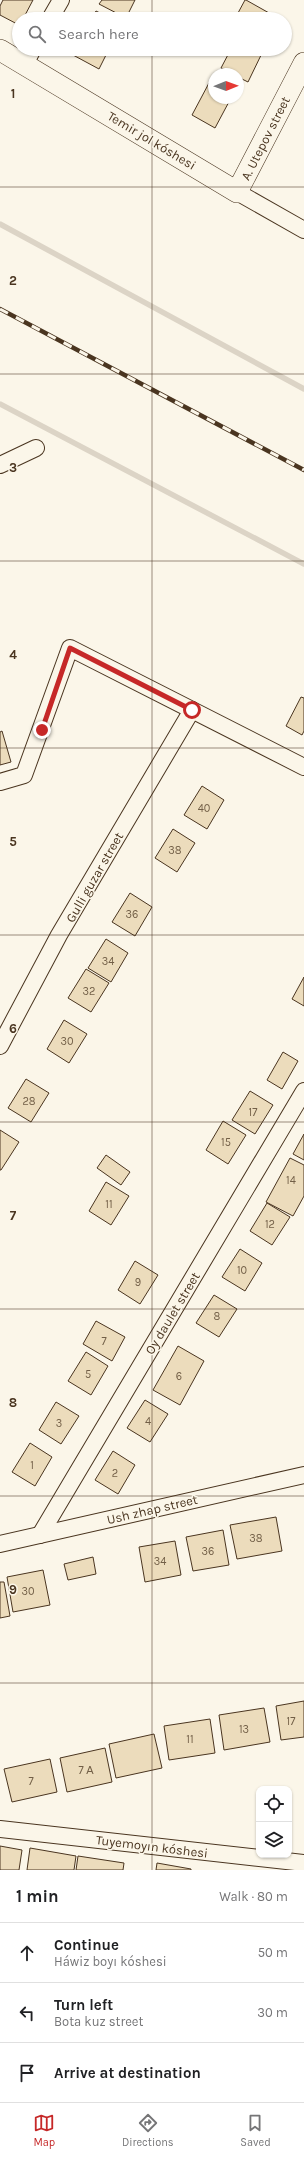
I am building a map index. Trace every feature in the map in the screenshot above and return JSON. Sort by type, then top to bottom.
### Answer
[{"type":"street","points":[[54,12],[61,0]]},
{"type":"street","name":"Temir jol kóshesi","points":[[0,50],[12,52]]},
{"type":"street","name":"Temir jol kóshesi","points":[[29,56],[237,192],[304,230]]},
{"type":"street","name":"A. Utepov street","points":[[237,192],[304,63]]},
{"type":"street","points":[[0,465],[36,448]]},
{"type":"street","points":[[0,782],[24,775],[70,648],[304,767]]},
{"type":"street","name":"Gulli guzar street","points":[[0,1046],[59,935],[192,710]]},
{"type":"street","name":"Oy daulet street","points":[[40,1535],[304,1091]]},
{"type":"street","name":"Ush zhap street","points":[[0,1544],[304,1475]]},
{"type":"street","name":"Tuyemoyın kóshesi","points":[[0,1829],[304,1863]]},
{"type":"building","points":[[3,0],[33,0],[27,12],[12,12],[12,21],[0,15],[0,6]]},
{"type":"building","points":[[102,0],[135,0],[129,12],[114,12],[99,4]]},
{"type":"building","points":[[246,0],[267,12],[239,12]]},
{"type":"building","points":[[75,56],[106,56],[99,69]]},
{"type":"building","points":[[227,56],[261,56],[248,82],[244,80],[244,68],[221,68]]},
{"type":"building","points":[[208,85],[208,104],[228,104],[215,128],[192,115]]},
{"type":"building","points":[[301,697],[304,698],[304,731],[302,735],[286,726]]},
{"type":"building","points":[[2,731],[11,762],[0,765],[0,732]]},
{"type":"building","points":[[202,786],[224,800],[207,829],[184,815]]},
{"type":"building","points":[[173,829],[195,843],[177,872],[155,858]]},
{"type":"building","points":[[130,893],[152,907],[135,936],[112,922]]},
{"type":"building","points":[[106,939],[128,953],[111,982],[88,968]]},
{"type":"building","points":[[86,969],[109,983],[91,1012],[68,998]]},
{"type":"building","points":[[304,977],[304,1006],[292,999]]},
{"type":"building","points":[[64,1020],[87,1034],[69,1063],[47,1049]]},
{"type":"building","points":[[283,1052],[298,1061],[282,1089],[267,1080]]},
{"type":"building","points":[[26,1079],[49,1093],[31,1122],[8,1108]]},
{"type":"building","points":[[250,1091],[273,1105],[255,1134],[232,1120]]},
{"type":"building","points":[[223,1121],[246,1135],[228,1164],[206,1150]]},
{"type":"building","points":[[0,1130],[19,1142],[1,1170],[0,1170]]},
{"type":"building","points":[[304,1134],[304,1160],[293,1154]]},
{"type":"building","points":[[106,1155],[130,1172],[121,1185],[97,1168]]},
{"type":"building","points":[[290,1158],[304,1165],[304,1196],[293,1216],[266,1202]]},
{"type":"building","points":[[106,1182],[129,1196],[111,1225],[89,1211]]},
{"type":"building","points":[[267,1203],[290,1217],[272,1245],[250,1231]]},
{"type":"building","points":[[240,1249],[262,1263],[245,1291],[222,1277]]},
{"type":"building","points":[[135,1261],[158,1275],[140,1304],[118,1290]]},
{"type":"building","points":[[214,1295],[237,1309],[219,1337],[196,1323]]},
{"type":"building","points":[[96,1321],[125,1337],[112,1361],[83,1344]]},
{"type":"building","points":[[178,1346],[204,1361],[180,1405],[153,1390]]},
{"type":"building","points":[[86,1352],[108,1366],[91,1395],[68,1381]]},
{"type":"building","points":[[145,1400],[168,1414],[150,1442],[127,1428]]},
{"type":"building","points":[[56,1402],[79,1416],[61,1444],[39,1430]]},
{"type":"building","points":[[30,1443],[52,1457],[35,1486],[12,1472]]},
{"type":"building","points":[[113,1451],[135,1465],[118,1494],[95,1480]]},
{"type":"building","points":[[276,1517],[282,1551],[237,1559],[230,1525]]},
{"type":"building","points":[[223,1530],[229,1565],[193,1571],[186,1537]]},
{"type":"building","points":[[175,1541],[181,1575],[145,1582],[139,1547]]},
{"type":"building","points":[[93,1557],[96,1574],[68,1580],[64,1564]]},
{"type":"building","points":[[43,1570],[50,1605],[13,1612],[7,1577]]},
{"type":"building","points":[[0,1582],[4,1582],[10,1616],[0,1618]]},
{"type":"building","points":[[304,1701],[304,1737],[281,1740],[276,1706]]},
{"type":"building","points":[[264,1708],[270,1742],[224,1750],[219,1715]]},
{"type":"building","points":[[210,1719],[215,1753],[169,1760],[164,1726]]},
{"type":"building","points":[[154,1734],[162,1768],[116,1778],[109,1744]]},
{"type":"building","points":[[105,1748],[112,1782],[67,1792],[60,1758]]},
{"type":"building","points":[[50,1759],[57,1792],[12,1802],[4,1769]]},
{"type":"building","points":[[0,1846],[22,1850],[19,1870],[0,1870]]},
{"type":"building","points":[[30,1848],[76,1856],[74,1870],[27,1870]]},
{"type":"building","points":[[78,1856],[124,1863],[123,1870],[76,1870]]},
{"type":"building","points":[[157,1863],[191,1869],[191,1870],[156,1870]]},
{"type":"waterway","points":[[0,224],[304,389]]},
{"type":"waterway","points":[[0,404],[304,564]]},
{"type":"railway","points":[[0,309],[304,470]]},
{"type":"route","points":[[42,730],[70,648],[192,710]]}]
